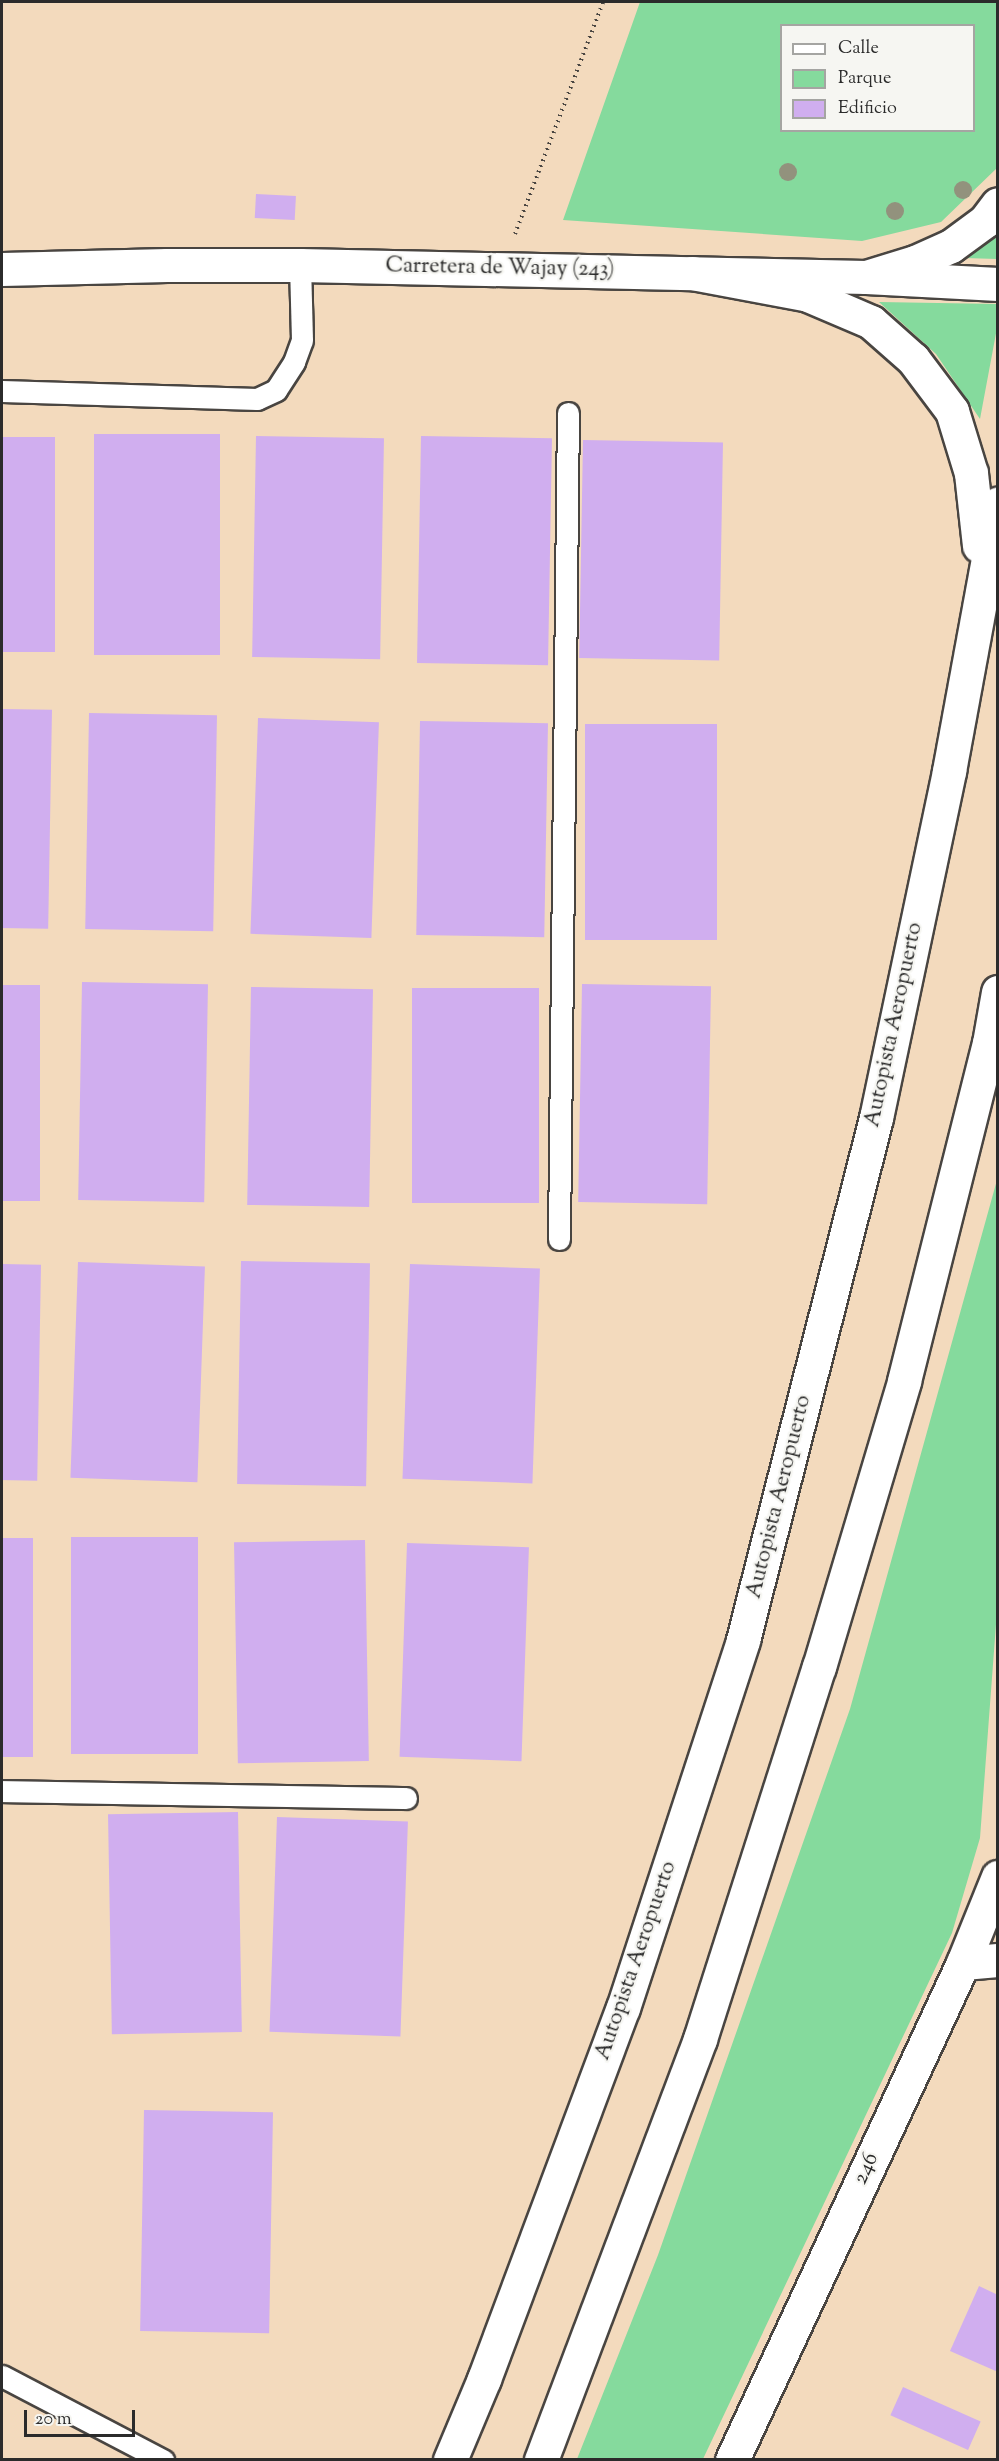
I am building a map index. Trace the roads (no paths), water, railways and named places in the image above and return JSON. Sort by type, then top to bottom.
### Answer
[{"type":"main road","points":[[866,277],[915,262],[951,246],[985,221],[998,204]]},
{"type":"main road","name":"Carretera de Wajay (243)","points":[[2,269],[300,265],[866,277],[998,284]]},
{"type":"main road","points":[[692,273],[808,295],[871,322],[913,359],[952,411],[971,473],[984,586]]},
{"type":"main road","name":"Autopista Aeropuerto","points":[[450,2460],[484,2379],[623,2008],[743,1641],[876,1118],[984,586],[998,503]]},
{"type":"main road","points":[[541,2460],[700,2039],[819,1668],[904,1381],[989,1043],[998,992]]},
{"type":"main road","name":"246","points":[[732,2460],[963,1963],[998,1877]]},
{"type":"main road","points":[[963,1963],[998,1960]]},
{"type":"lane","points":[[2,391],[258,399],[276,390],[294,362],[302,340],[300,265]]},
{"type":"lane","points":[[559,1239],[568,412]]},
{"type":"lane","points":[[2,1791],[406,1798]]},
{"type":"lane","points":[[2,2376],[163,2460]]}]
